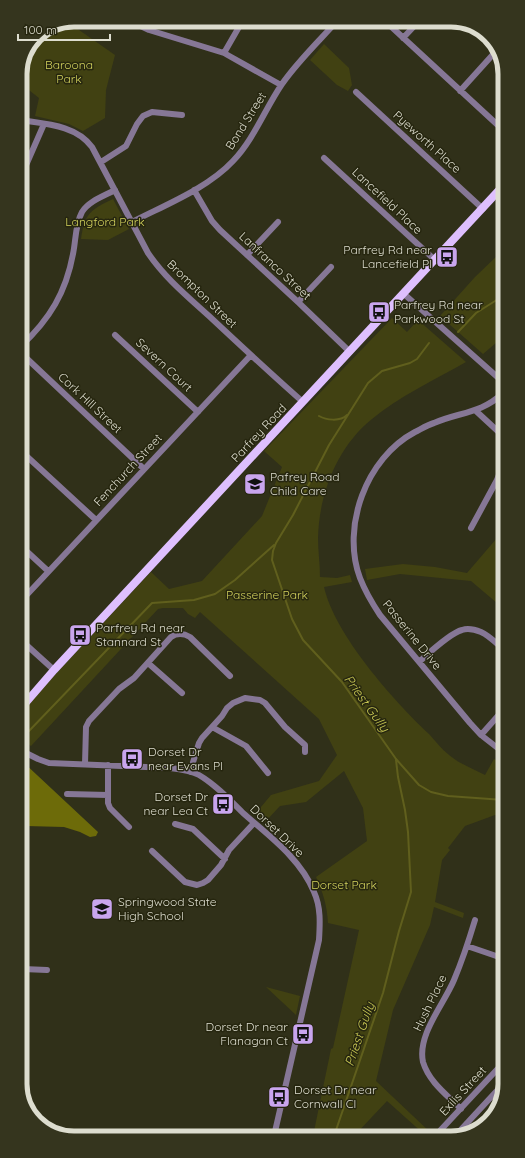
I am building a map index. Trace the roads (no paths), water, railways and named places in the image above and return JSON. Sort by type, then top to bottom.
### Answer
[{"type":"main road","name":"Parfrey Road","points":[[27,701],[54,670],[498,192]]},
{"type":"main road","name":"Parfrey Road","points":[[27,697],[32,694]]},
{"type":"street","points":[[143,27],[224,53],[281,85]]},
{"type":"street","points":[[224,53],[239,27]]},
{"type":"street","name":"Bond Street","points":[[132,222],[194,190],[222,171],[240,152],[281,85],[293,69],[332,27]]},
{"type":"street","points":[[391,27],[498,125]]},
{"type":"street","points":[[403,38],[413,27]]},
{"type":"street","points":[[460,91],[493,54]]},
{"type":"street","name":"Pyeworth Place","points":[[356,92],[483,209]]},
{"type":"street","points":[[101,162],[126,146],[137,124],[143,116],[152,112],[182,115]]},
{"type":"street","name":"Brompton Street","points":[[27,121],[67,128],[86,138],[101,162],[158,268],[251,356],[303,402]]},
{"type":"street","points":[[27,163],[44,124]]},
{"type":"street","name":"Lancefield Place","points":[[324,158],[435,260]]},
{"type":"street","points":[[27,340],[48,317],[59,300],[68,277],[77,225],[82,212],[90,204],[115,190]]},
{"type":"street","name":"Lanfranco Street","points":[[194,190],[212,221],[350,352]]},
{"type":"street","points":[[247,255],[278,222]]},
{"type":"street","points":[[298,302],[331,267]]},
{"type":"street","points":[[404,294],[498,378]]},
{"type":"street","name":"Severn Court","points":[[115,334],[198,412]]},
{"type":"street","name":"Fenchurch Street","points":[[27,594],[251,356]]},
{"type":"street","name":"Cork Hill Street","points":[[27,359],[144,469]]},
{"type":"street","name":"Passerine Drive","points":[[498,397],[490,404],[476,411],[434,422],[413,433],[395,447],[376,468],[366,484],[359,503],[355,523],[354,541],[355,559],[360,577],[369,598],[380,615],[470,722],[482,735],[498,748]]},
{"type":"street","points":[[476,411],[498,431]]},
{"type":"street","points":[[27,457],[96,520]]},
{"type":"street","points":[[472,528],[498,478]]},
{"type":"street","points":[[27,552],[48,571]]},
{"type":"street","points":[[419,662],[452,635],[462,630],[480,632],[488,636],[498,645]]},
{"type":"street","points":[[85,764],[86,727],[89,721],[119,689],[134,678],[175,634],[186,634],[230,676]]},
{"type":"street","points":[[27,646],[54,670]]},
{"type":"street","points":[[148,663],[182,693]]},
{"type":"street","points":[[190,772],[202,738],[222,716],[227,708],[233,703],[245,698],[260,700],[265,703],[285,727],[305,745],[305,752]]},
{"type":"street","points":[[482,735],[498,716]]},
{"type":"street","points":[[212,727],[246,746],[268,773]]},
{"type":"street","name":"Dorset Drive","points":[[27,753],[38,760],[49,763],[170,768],[190,772],[205,779],[217,789],[288,854],[306,876],[314,892],[319,908],[319,940],[275,1131]]},
{"type":"street","points":[[108,765],[108,795],[110,808],[129,827]]},
{"type":"street","points":[[67,794],[108,795]]},
{"type":"street","points":[[152,851],[185,882],[197,885],[208,880],[221,865],[229,850],[254,823]]},
{"type":"street","points":[[175,824],[193,829],[224,859]]},
{"type":"street","name":"Hush Place","points":[[461,1109],[430,1077],[424,1062],[422,1046],[429,1028],[451,987],[467,946],[475,920]]},
{"type":"street","points":[[467,946],[498,957]]},
{"type":"street","points":[[27,969],[47,970]]},
{"type":"street","name":"Exilis Street","points":[[440,1131],[498,1069]]},
{"type":"street","name":"Exilis Street","points":[[461,1130],[497,1091]]},
{"type":"street","points":[[467,1124],[470,1127]]},
{"type":"waterway","name":"Priest Gully","points":[[458,332],[476,313],[498,299]]},
{"type":"waterway","name":"Priest Gully","points":[[429,343],[417,359],[410,363],[382,371],[368,383],[329,445],[293,515],[276,543],[272,560],[292,619],[303,640],[342,682],[396,759],[419,785],[431,792],[448,796],[498,800]]},
{"type":"waterway","points":[[319,416],[325,419],[333,420],[341,419],[347,415]]},
{"type":"waterway","points":[[28,732],[152,603],[194,600],[215,594],[235,580],[274,545]]},
{"type":"waterway","name":"Priest Gully","points":[[336,1131],[383,993],[411,892],[408,832],[396,760]]},
{"type":"place","name":"Parfrey Rd near Lancefield Pl","points":[[447,257]]},
{"type":"place","name":"Parfrey Rd near Parkwood St","points":[[379,312]]},
{"type":"place","name":"Pafrey Road Child Care","points":[[255,484]]},
{"type":"place","name":"Parfrey Rd near Stannard St","points":[[80,635]]},
{"type":"place","name":"Dorset Dr near Evans Pl","points":[[132,759]]},
{"type":"place","name":"Dorset Dr near Lea Ct","points":[[223,804]]},
{"type":"place","name":"Springwood State High School","points":[[102,909]]},
{"type":"place","name":"Dorset Dr near Flanagan Ct","points":[[303,1034]]},
{"type":"place","name":"Dorset Dr near Cornwall Cl","points":[[279,1097]]},
{"type":"park label","name":"Baroona Park","points":[[69,72]]},
{"type":"park label","name":"Langford Park","points":[[105,222]]},
{"type":"park label","name":"Passerine Park","points":[[267,595]]},
{"type":"park label","name":"Dorset Park","points":[[344,885]]}]
